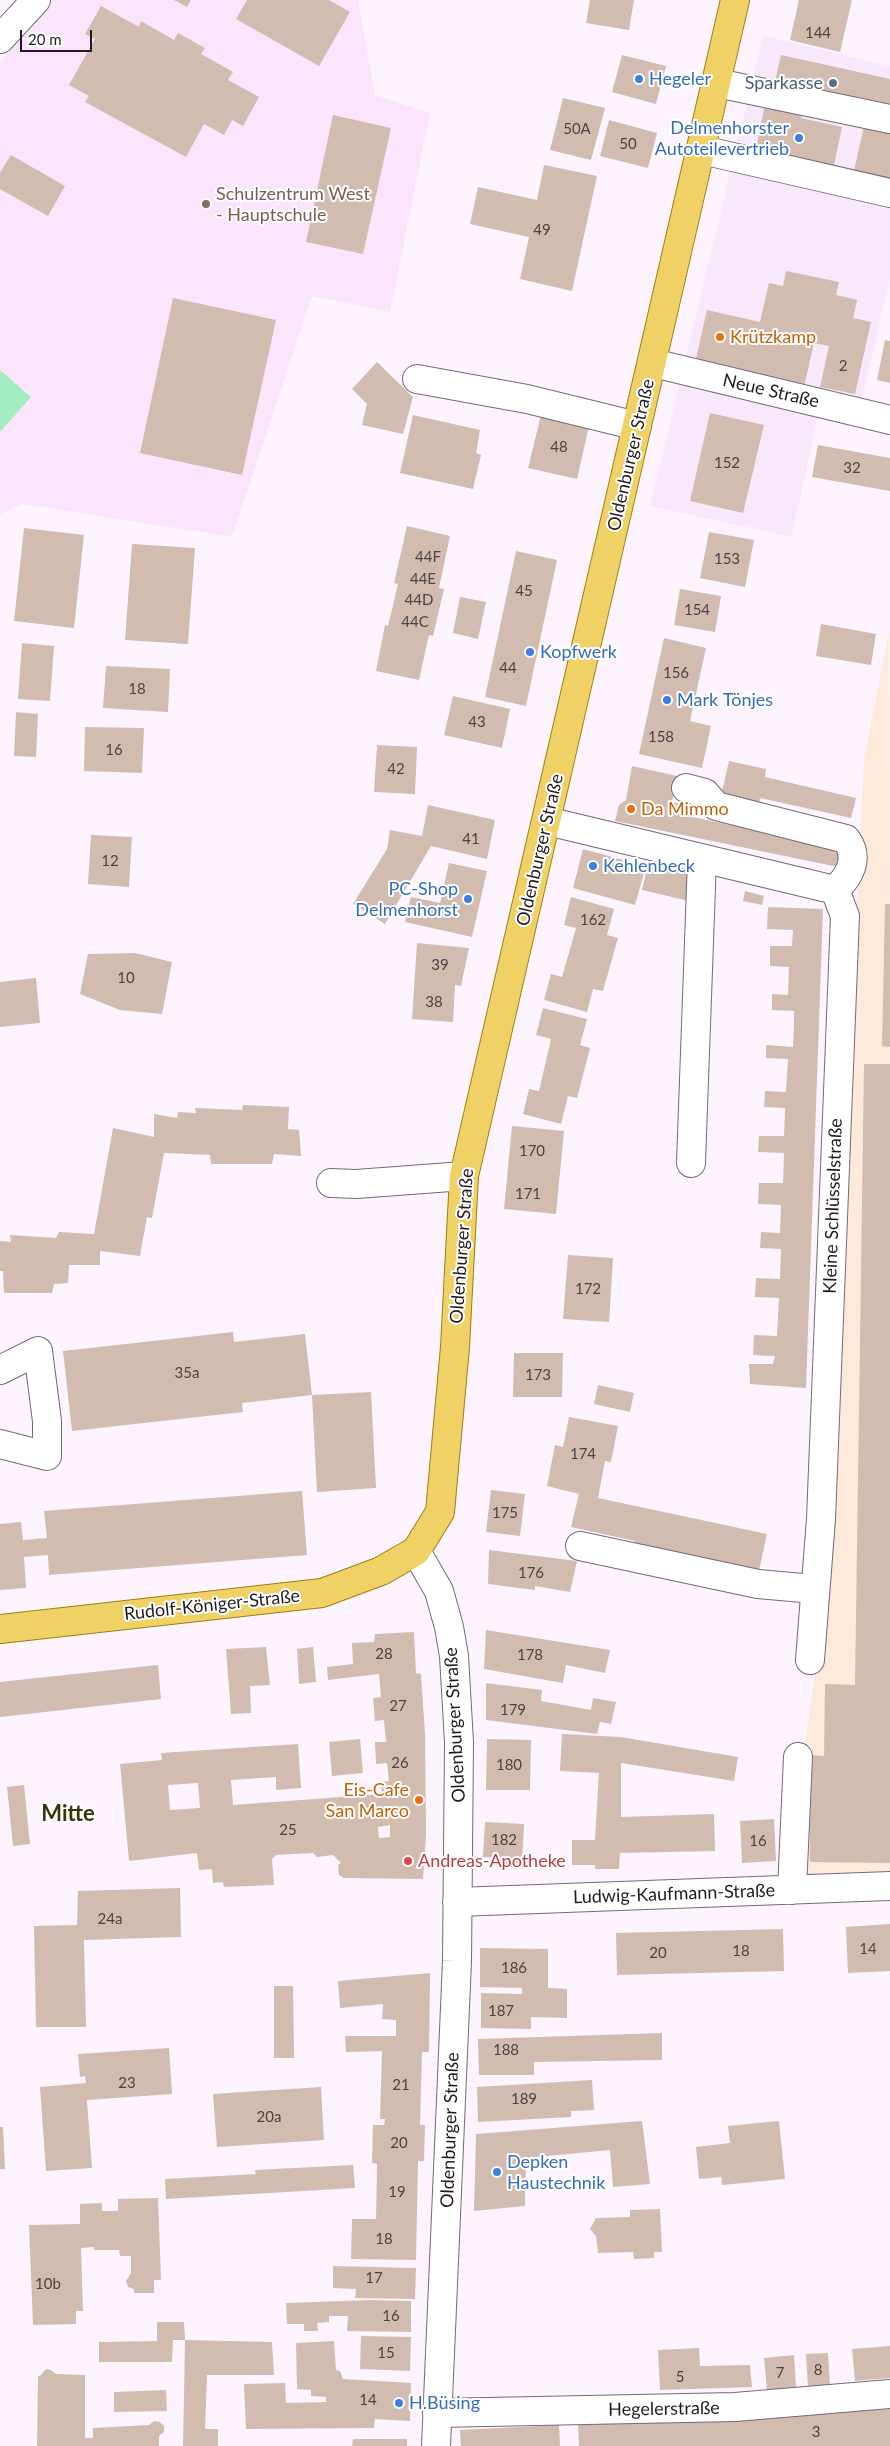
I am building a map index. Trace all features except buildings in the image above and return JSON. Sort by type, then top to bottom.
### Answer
[{"type":"main road","name":"Oldenburger Straße","points":[[416,1551],[440,1512],[455,1347],[464,1176],[653,363],[735,0]]},
{"type":"main road","name":"Rudolf-Königer-Straße","points":[[0,1629],[322,1593],[381,1571],[416,1551]]},
{"type":"street","points":[[0,39],[36,0]]},
{"type":"street","points":[[717,82],[890,119]]},
{"type":"street","points":[[702,150],[890,193]]},
{"type":"street","name":"Neue Straße","points":[[653,363],[890,420]]},
{"type":"street","points":[[417,379],[528,399],[638,426]]},
{"type":"street","points":[[547,821],[835,890],[849,876],[853,857],[851,845],[846,839],[716,806],[705,793],[686,788]]},
{"type":"street","points":[[690,1163],[702,859]]},
{"type":"street","name":"Kleine Schlüsselstraße","points":[[810,1660],[814,1589],[821,1519],[846,916],[835,890]]},
{"type":"street","points":[[331,1183],[356,1184],[464,1176]]},
{"type":"street","points":[[0,1370],[38,1351],[47,1421],[48,1456],[0,1444]]},
{"type":"street","points":[[580,1546],[758,1584],[814,1589]]},
{"type":"street","name":"Oldenburger Straße","points":[[416,1551],[438,1591],[449,1627],[454,1656],[459,1742],[457,1961],[436,2446]]},
{"type":"street","points":[[792,1890],[798,1757]]},
{"type":"street","name":"Ludwig-Kaufmann-Straße","points":[[457,1902],[890,1886]]},
{"type":"street","name":"Hegelerstraße","points":[[437,2413],[735,2408],[890,2394]]},
{"type":"shaded area","name":"Schulzentrum West - Hauptschule","points":[[53,0],[358,0],[375,95],[430,113],[390,312],[312,296],[232,537],[23,504],[0,514],[0,62]]},
{"type":"shaded area","points":[[763,36],[890,66],[890,279],[861,404],[822,396],[792,537],[650,506]]},
{"type":"shaded area","points":[[889,632],[890,1877],[805,1879],[804,1753],[817,1660],[864,759]]},
{"type":"green space","points":[[0,370],[31,397],[0,432]]},
{"type":"place","name":"Hegeler","points":[[639,79]]},
{"type":"place","name":"Sparkasse","points":[[833,83]]},
{"type":"place","name":"Delmenhorster Autoteilevertrieb","points":[[799,138]]},
{"type":"place","name":"Schulzentrum West - Hauptschule","points":[[206,204]]},
{"type":"place","name":"Krützkamp","points":[[720,337]]},
{"type":"place","name":"Kopfwerk","points":[[530,652]]},
{"type":"place","name":"Mark Tönjes","points":[[667,700]]},
{"type":"place","name":"Da Mimmo","points":[[631,809]]},
{"type":"place","name":"Kehlenbeck","points":[[593,866]]},
{"type":"place","name":"PC-Shop Delmenhorst","points":[[468,899]]},
{"type":"place","name":"Eis-Cafe San Marco","points":[[419,1800]]},
{"type":"place","name":"Andreas-Apotheke","points":[[408,1861]]},
{"type":"place","name":"Depken Haustechnik","points":[[497,2172]]},
{"type":"place","name":"H.Büsing","points":[[399,2403]]},
{"type":"district","name":"Mitte","points":[[68,1814]]}]
